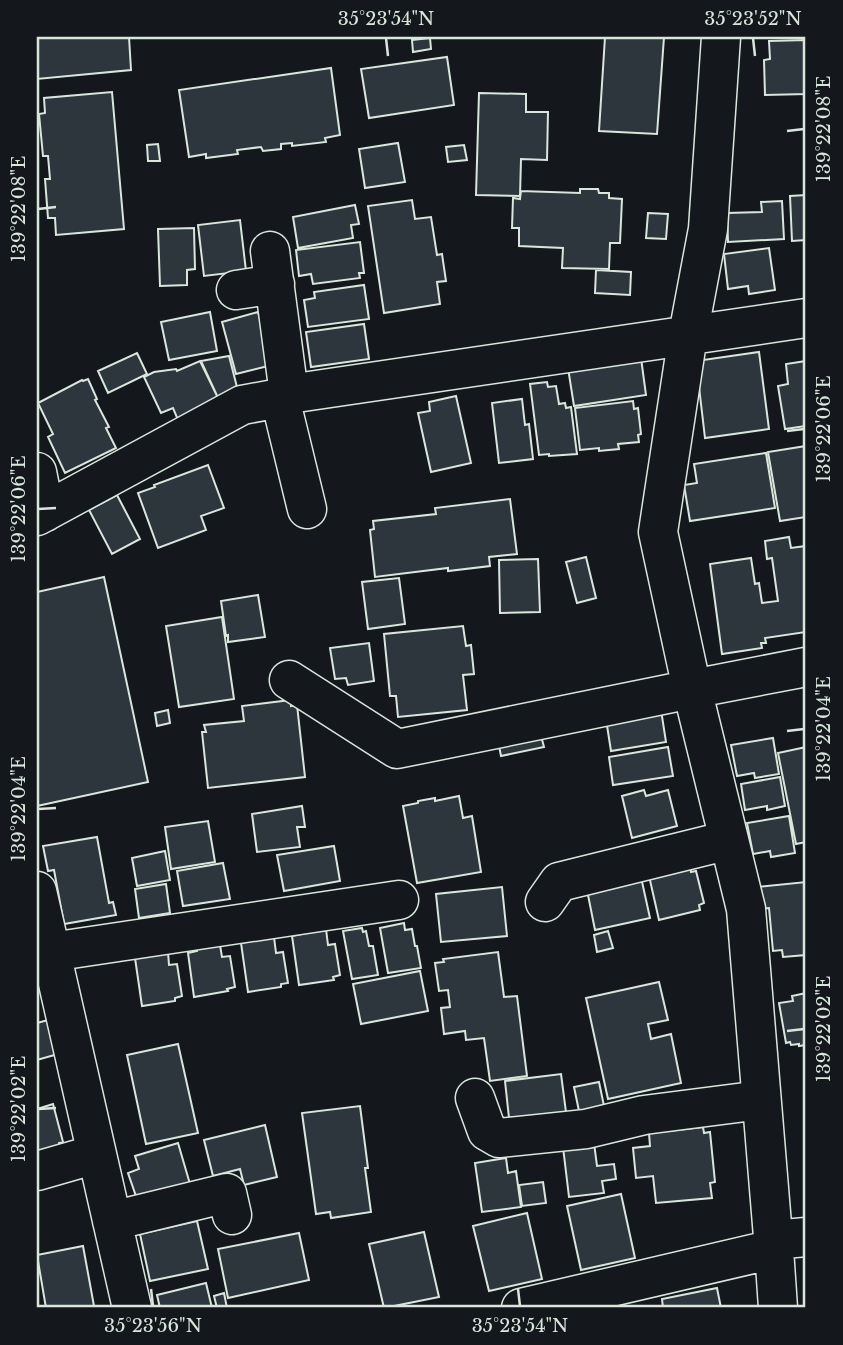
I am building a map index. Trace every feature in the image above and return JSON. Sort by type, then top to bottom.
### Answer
[{"type":"street","points":[[721,37],[708,229],[688,335],[658,532],[692,689],[746,909],[761,1100],[785,1242],[778,1308]]},
{"type":"street","points":[[236,289],[272,268],[285,396],[307,509]]},
{"type":"street","points":[[37,472],[41,514],[242,405],[285,396],[806,318]]},
{"type":"street","points":[[289,680],[397,749],[806,667]]},
{"type":"street","points":[[545,902],[559,881],[729,841]]},
{"type":"street","points":[[37,891],[131,1308]]},
{"type":"street","points":[[51,952],[399,900]]},
{"type":"street","points":[[475,1098],[487,1130],[499,1138],[586,1129],[643,1115],[761,1100]]},
{"type":"street","points":[[37,1171],[96,1154]]},
{"type":"street","points":[[112,1221],[227,1193],[232,1214]]},
{"type":"street","points":[[521,1308],[785,1242]]},
{"type":"building","points":[[37,37],[129,37],[131,70],[37,79]]},
{"type":"building","points":[[605,37],[664,37],[657,134],[599,131]]},
{"type":"building","points":[[430,38],[431,49],[413,52],[412,40]]},
{"type":"building","points":[[806,40],[806,94],[765,95],[764,60],[770,59],[769,41]]},
{"type":"building","points":[[447,57],[454,105],[369,118],[361,69]]},
{"type":"building","points":[[331,68],[340,135],[325,138],[326,142],[292,146],[292,143],[281,144],[281,149],[263,151],[261,147],[237,150],[238,154],[189,157],[179,90]]},
{"type":"building","points":[[112,92],[124,229],[56,235],[55,218],[48,218],[45,179],[50,179],[48,156],[43,156],[39,114],[45,113],[44,98]]},
{"type":"building","points":[[479,93],[526,94],[526,112],[548,112],[547,160],[521,159],[520,196],[476,195]]},
{"type":"building","points":[[398,143],[405,182],[365,188],[359,149]]},
{"type":"building","points":[[158,144],[160,161],[148,161],[147,145]]},
{"type":"building","points":[[464,145],[467,160],[448,162],[446,147]]},
{"type":"building","points":[[580,189],[598,189],[599,193],[609,193],[609,198],[622,199],[620,243],[610,243],[609,269],[562,268],[563,248],[519,246],[519,228],[512,228],[513,198],[520,199],[521,191],[580,193]]},
{"type":"building","points":[[806,195],[806,240],[792,241],[790,196]]},
{"type":"building","points":[[412,200],[415,219],[431,217],[437,255],[442,254],[446,281],[437,282],[440,304],[384,313],[368,206]]},
{"type":"building","points":[[782,201],[784,239],[728,242],[727,213],[762,212],[761,202]]},
{"type":"building","points":[[355,205],[359,224],[351,225],[353,238],[298,248],[293,217]]},
{"type":"building","points":[[648,213],[668,214],[666,239],[646,238]]},
{"type":"building","points":[[240,220],[246,271],[204,276],[198,225]]},
{"type":"building","points":[[194,228],[195,269],[187,270],[187,285],[160,286],[158,229]]},
{"type":"building","points":[[360,242],[364,273],[359,273],[360,278],[313,284],[311,274],[299,276],[296,250]]},
{"type":"building","points":[[769,248],[775,290],[749,294],[748,286],[728,289],[724,254]]},
{"type":"building","points":[[596,270],[631,272],[630,295],[595,293]]},
{"type":"building","points":[[364,285],[369,319],[308,327],[304,300],[315,298],[314,292]]},
{"type":"building","points":[[210,312],[217,351],[169,360],[161,322]]},
{"type":"building","points":[[258,312],[272,365],[236,374],[222,322]]},
{"type":"building","points":[[364,324],[369,359],[311,367],[306,332]]},
{"type":"building","points":[[759,352],[769,429],[705,438],[696,361]]},
{"type":"building","points":[[137,353],[147,374],[108,393],[98,371]]},
{"type":"building","points":[[229,356],[238,391],[219,400],[201,361]]},
{"type":"building","points":[[641,358],[646,395],[574,406],[568,368]]},
{"type":"building","points":[[200,361],[219,400],[178,420],[173,408],[161,413],[144,377],[154,372],[177,371]]},
{"type":"building","points":[[806,361],[806,426],[785,429],[778,386],[788,384],[786,364]]},
{"type":"building","points":[[88,379],[116,448],[65,473],[48,437],[53,434],[38,403]]},
{"type":"building","points":[[547,382],[548,387],[556,386],[559,404],[565,403],[566,408],[571,407],[577,454],[539,455],[530,384]]},
{"type":"building","points":[[456,396],[471,463],[431,472],[418,413],[430,411],[429,402]]},
{"type":"building","points":[[522,399],[525,425],[529,424],[533,459],[499,463],[492,403]]},
{"type":"building","points":[[633,401],[634,409],[638,408],[641,434],[638,435],[639,442],[618,444],[619,449],[580,450],[575,408]]},
{"type":"building","points":[[806,446],[806,517],[780,521],[768,452]]},
{"type":"building","points":[[766,453],[775,508],[690,521],[684,485],[697,483],[694,464]]},
{"type":"building","points":[[208,465],[224,508],[201,516],[206,530],[158,548],[138,493]]},
{"type":"building","points":[[117,495],[140,539],[112,554],[89,510]]},
{"type":"building","points":[[510,499],[517,554],[489,557],[490,566],[375,577],[370,530],[374,529],[373,521],[436,514],[435,508]]},
{"type":"building","points":[[789,537],[791,548],[806,546],[806,632],[765,638],[766,643],[761,643],[762,648],[722,654],[710,564],[751,558],[755,584],[759,583],[762,603],[778,601],[772,558],[767,559],[765,541]]},
{"type":"building","points":[[586,557],[596,598],[577,603],[566,562]]},
{"type":"building","points":[[538,559],[540,612],[500,613],[499,560]]},
{"type":"building","points":[[104,577],[148,782],[37,806],[37,592]]},
{"type":"building","points":[[399,578],[405,624],[368,629],[362,582]]},
{"type":"building","points":[[258,595],[265,637],[228,642],[221,601]]},
{"type":"building","points":[[222,617],[234,699],[179,707],[166,626]]},
{"type":"building","points":[[463,626],[466,646],[471,645],[474,674],[463,675],[467,710],[398,717],[396,696],[390,696],[384,634]]},
{"type":"building","points":[[369,643],[374,681],[348,685],[346,678],[335,679],[330,648]]},
{"type":"building","points":[[291,700],[291,706],[297,705],[305,777],[208,788],[202,732],[206,732],[204,725],[244,721],[242,706]]},
{"type":"building","points":[[168,710],[170,723],[157,726],[155,713]]},
{"type":"building","points":[[661,710],[666,742],[611,751],[606,719]]},
{"type":"building","points":[[539,728],[544,747],[501,756],[497,736]]},
{"type":"building","points":[[773,738],[779,774],[755,778],[754,773],[737,776],[731,745]]},
{"type":"building","points":[[668,747],[673,776],[613,785],[609,757]]},
{"type":"building","points":[[806,747],[806,842],[796,844],[778,753]]},
{"type":"building","points":[[780,777],[785,806],[767,810],[767,806],[745,810],[741,784]]},
{"type":"building","points":[[644,790],[646,796],[668,790],[677,826],[632,838],[622,796]]},
{"type":"building","points":[[459,796],[463,818],[472,816],[481,872],[417,883],[403,806],[418,801]]},
{"type":"building","points":[[302,806],[305,827],[297,827],[300,847],[257,852],[252,814]]},
{"type":"building","points":[[789,816],[795,853],[771,857],[770,851],[753,854],[747,823]]},
{"type":"building","points":[[208,821],[215,862],[171,869],[165,827]]},
{"type":"building","points":[[97,837],[109,903],[113,902],[116,915],[64,924],[54,870],[48,871],[43,846]]},
{"type":"building","points":[[334,846],[340,881],[284,891],[277,855]]},
{"type":"building","points":[[165,851],[170,880],[137,886],[132,858]]},
{"type":"building","points":[[688,857],[691,872],[696,871],[704,903],[699,905],[700,910],[659,920],[647,867]]},
{"type":"building","points":[[223,863],[230,899],[183,906],[177,871]]},
{"type":"building","points":[[639,868],[650,918],[595,930],[585,880]]},
{"type":"building","points":[[806,882],[806,955],[783,957],[782,950],[773,951],[769,908],[758,909],[756,887]]},
{"type":"building","points":[[166,884],[170,913],[139,918],[135,889]]},
{"type":"building","points":[[502,887],[507,936],[441,942],[436,894]]},
{"type":"building","points":[[404,923],[405,930],[412,929],[421,968],[388,973],[380,928]]},
{"type":"building","points":[[362,928],[363,932],[366,931],[369,946],[373,946],[378,975],[352,979],[343,931]]},
{"type":"building","points":[[326,929],[328,945],[335,944],[340,975],[333,977],[334,980],[299,985],[292,936]]},
{"type":"building","points":[[608,931],[613,948],[597,952],[594,935]]},
{"type":"building","points":[[274,937],[276,953],[283,952],[288,983],[281,984],[281,987],[248,992],[241,943]]},
{"type":"building","points":[[220,945],[222,957],[230,956],[235,987],[227,989],[228,991],[194,997],[188,953],[197,951],[197,948]]},
{"type":"building","points":[[168,952],[169,965],[177,964],[182,996],[175,998],[175,1001],[142,1006],[135,958]]},
{"type":"building","points":[[498,952],[504,997],[517,996],[527,1076],[490,1081],[484,1038],[466,1040],[465,1031],[444,1034],[441,1008],[450,1007],[448,990],[439,991],[435,963],[444,962],[443,959]]},
{"type":"building","points":[[420,971],[428,1011],[361,1024],[353,984]]},
{"type":"building","points":[[659,982],[668,1020],[648,1024],[651,1039],[671,1034],[681,1083],[608,1099],[586,998]]},
{"type":"building","points":[[806,993],[806,1045],[791,1045],[790,1042],[786,1043],[779,1003],[793,1001],[792,996]]},
{"type":"building","points":[[48,1020],[58,1054],[37,1060],[37,1023]]},
{"type":"building","points":[[178,1044],[198,1133],[146,1144],[127,1055]]},
{"type":"building","points":[[561,1074],[566,1112],[509,1118],[505,1081]]},
{"type":"building","points":[[599,1082],[604,1106],[579,1111],[574,1087]]},
{"type":"building","points":[[53,1104],[63,1142],[59,1143],[59,1147],[37,1153],[37,1109]]},
{"type":"building","points":[[360,1106],[371,1212],[331,1218],[330,1212],[316,1214],[302,1113]]},
{"type":"building","points":[[265,1125],[277,1177],[244,1185],[240,1169],[213,1176],[204,1140]]},
{"type":"building","points":[[703,1127],[704,1133],[710,1132],[715,1182],[710,1183],[712,1198],[656,1203],[653,1176],[636,1178],[633,1148],[650,1146],[649,1133]]},
{"type":"building","points":[[178,1143],[190,1184],[137,1199],[128,1173],[139,1169],[135,1156]]},
{"type":"building","points":[[594,1143],[597,1166],[614,1164],[616,1179],[602,1181],[604,1193],[569,1197],[563,1147]]},
{"type":"building","points":[[506,1158],[508,1173],[516,1171],[521,1207],[482,1212],[475,1163]]},
{"type":"building","points":[[543,1182],[546,1203],[522,1206],[519,1185]]},
{"type":"building","points":[[621,1194],[635,1258],[581,1270],[567,1206]]},
{"type":"building","points":[[527,1213],[542,1279],[489,1291],[473,1226]]},
{"type":"building","points":[[197,1221],[208,1269],[150,1281],[140,1234]]},
{"type":"building","points":[[424,1232],[439,1297],[384,1308],[369,1244]]},
{"type":"building","points":[[299,1233],[309,1280],[228,1298],[218,1249]]},
{"type":"building","points":[[83,1246],[94,1306],[46,1308],[37,1255]]},
{"type":"building","points":[[206,1283],[212,1308],[160,1308],[157,1295]]},
{"type":"building","points":[[717,1288],[721,1308],[663,1308],[662,1299]]},
{"type":"building","points":[[224,1293],[227,1308],[217,1308],[214,1296]]}]
